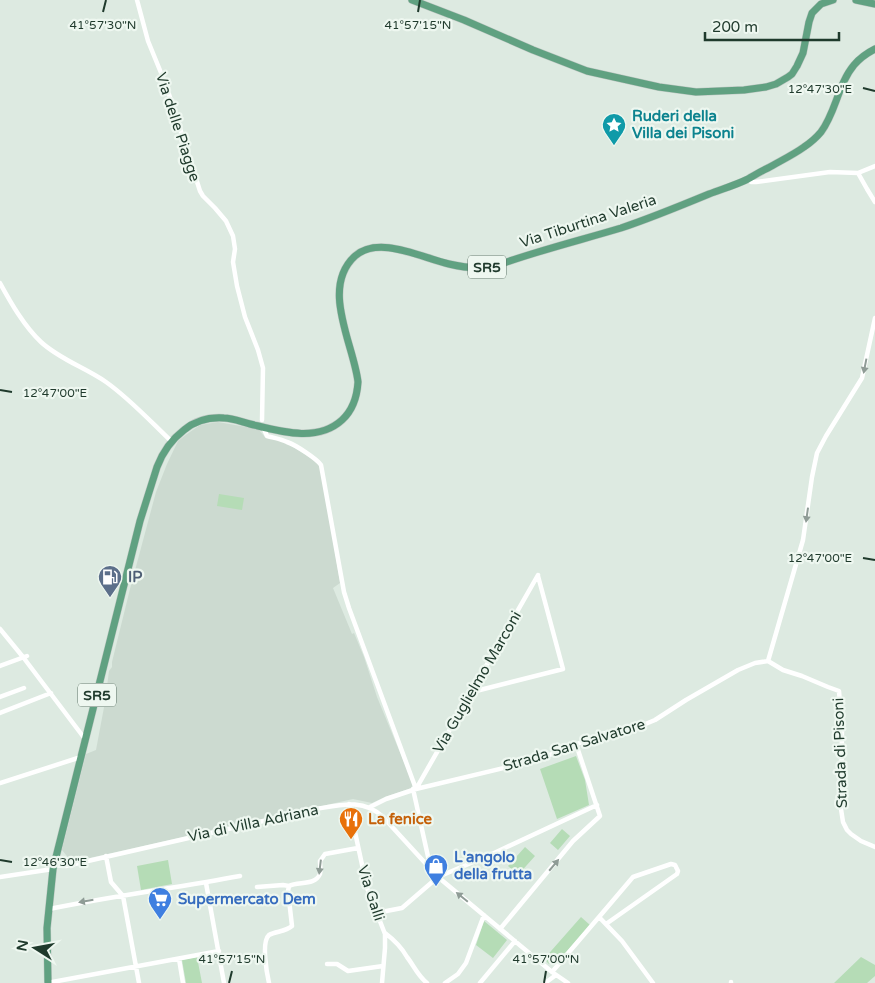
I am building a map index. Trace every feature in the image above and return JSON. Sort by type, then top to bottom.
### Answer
[{"type":"main road","points":[[412,0],[587,71],[659,87],[696,92],[766,87],[788,78],[803,54],[812,13],[821,4],[832,0]]},
{"type":"main road","points":[[856,0],[875,4]]},
{"type":"main road","name":"Via Tiburtina Valeria","points":[[47,983],[47,941],[53,867],[145,503],[158,464],[170,441],[191,425],[212,418],[263,423],[299,434],[322,432],[336,425],[351,409],[356,398],[358,381],[342,320],[340,286],[350,262],[364,250],[376,247],[393,248],[447,264],[470,268],[497,265],[639,222],[748,179],[803,148],[816,137],[829,119],[840,88],[849,71],[862,57],[875,49]]},
{"type":"street","name":"Via delle Piagge","points":[[137,0],[148,41],[166,85],[200,191],[226,221],[233,236],[235,248],[233,262],[237,286],[262,368],[263,423]]},
{"type":"street","points":[[748,179],[751,182],[756,182],[830,172],[858,173],[875,166]]},
{"type":"street","points":[[858,173],[875,202]]},
{"type":"street","points":[[0,283],[20,316],[45,346],[106,382],[137,408],[170,441]]},
{"type":"street","points":[[768,661],[803,540],[817,453],[861,380],[875,318]]},
{"type":"street","points":[[263,423],[267,436],[287,441],[321,465],[349,608],[415,789],[432,871]]},
{"type":"street","name":"Via Guglielmo Marconi","points":[[415,789],[538,575],[563,670],[472,692]]},
{"type":"street","points":[[0,628],[2,634],[25,656],[86,739]]},
{"type":"street","points":[[0,666],[25,656]]},
{"type":"street","name":"Strada San Salvatore","points":[[370,807],[386,798],[415,789],[537,760],[604,734],[648,723],[746,666],[768,661]]},
{"type":"street","name":"Strada di Pisoni","points":[[768,661],[783,670],[839,691],[842,728],[842,818],[844,826],[849,833],[875,847]]},
{"type":"street","points":[[0,697],[24,688]]},
{"type":"street","points":[[0,713],[51,693]]},
{"type":"street","points":[[500,929],[573,842],[600,816],[576,744]]},
{"type":"street","points":[[0,783],[81,757]]},
{"type":"street","name":"Via di Villa Adriana","points":[[0,877],[66,866],[316,809],[349,804],[370,807]]},
{"type":"street","name":"Via Galli","points":[[349,804],[368,892],[384,933],[382,983]]},
{"type":"street","points":[[376,914],[402,908],[438,878],[597,805]]},
{"type":"street","points":[[370,807],[385,819],[438,878],[554,974],[568,983]]},
{"type":"street","points":[[257,888],[289,886],[311,881],[321,871],[320,861],[327,853],[358,848]]},
{"type":"street","points":[[106,856],[111,880],[123,896],[139,983]]},
{"type":"street","points":[[545,983],[633,877],[671,864],[675,866],[678,871],[677,874],[606,924]]},
{"type":"street","points":[[49,909],[240,876]]},
{"type":"street","points":[[206,883],[224,983]]},
{"type":"street","points":[[269,983],[266,964],[266,941],[270,935],[292,926],[289,886]]},
{"type":"street","points":[[444,983],[458,974],[466,963],[484,915]]},
{"type":"street","points":[[599,917],[622,941],[653,983]]},
{"type":"street","points":[[384,933],[404,952],[417,973],[427,983]]},
{"type":"street","points":[[480,983],[515,941]]},
{"type":"street","points":[[47,983],[219,951]]},
{"type":"street","points":[[179,959],[183,983]]},
{"type":"street","points":[[327,964],[337,964],[348,971],[383,966]]},
{"type":"shaded area","points":[[218,422],[258,429],[265,437],[287,443],[320,466],[340,583],[333,588],[352,634],[354,633],[364,657],[377,697],[413,784],[411,788],[372,803],[353,799],[71,861],[62,850],[86,754],[96,750],[109,671],[112,667],[130,589],[156,492],[178,441],[200,425]]},
{"type":"green space","points":[[219,494],[244,498],[242,510],[217,506]]},
{"type":"green space","points":[[576,756],[585,780],[589,805],[557,819],[540,769]]},
{"type":"green space","points":[[562,829],[570,836],[558,850],[550,843]]},
{"type":"green space","points":[[525,847],[535,856],[518,875],[508,866]]},
{"type":"green space","points":[[168,860],[172,884],[141,890],[137,866]]},
{"type":"green space","points":[[581,917],[590,925],[554,964],[549,964],[544,959]]},
{"type":"green space","points":[[484,921],[507,940],[493,958],[476,945]]},
{"type":"green space","points":[[197,957],[202,983],[186,983],[182,960]]},
{"type":"green space","points":[[861,957],[875,965],[875,976],[867,983],[834,983]]},
{"type":"place","name":"Ruderi della Villa dei Pisoni","points":[[614,146]]},
{"type":"place","name":"IP","points":[[110,598]]},
{"type":"place","name":"La fenice","points":[[351,840]]},
{"type":"place","name":"L'angolo della frutta","points":[[436,887]]},
{"type":"place","name":"Supermercato Dem","points":[[160,920]]}]
